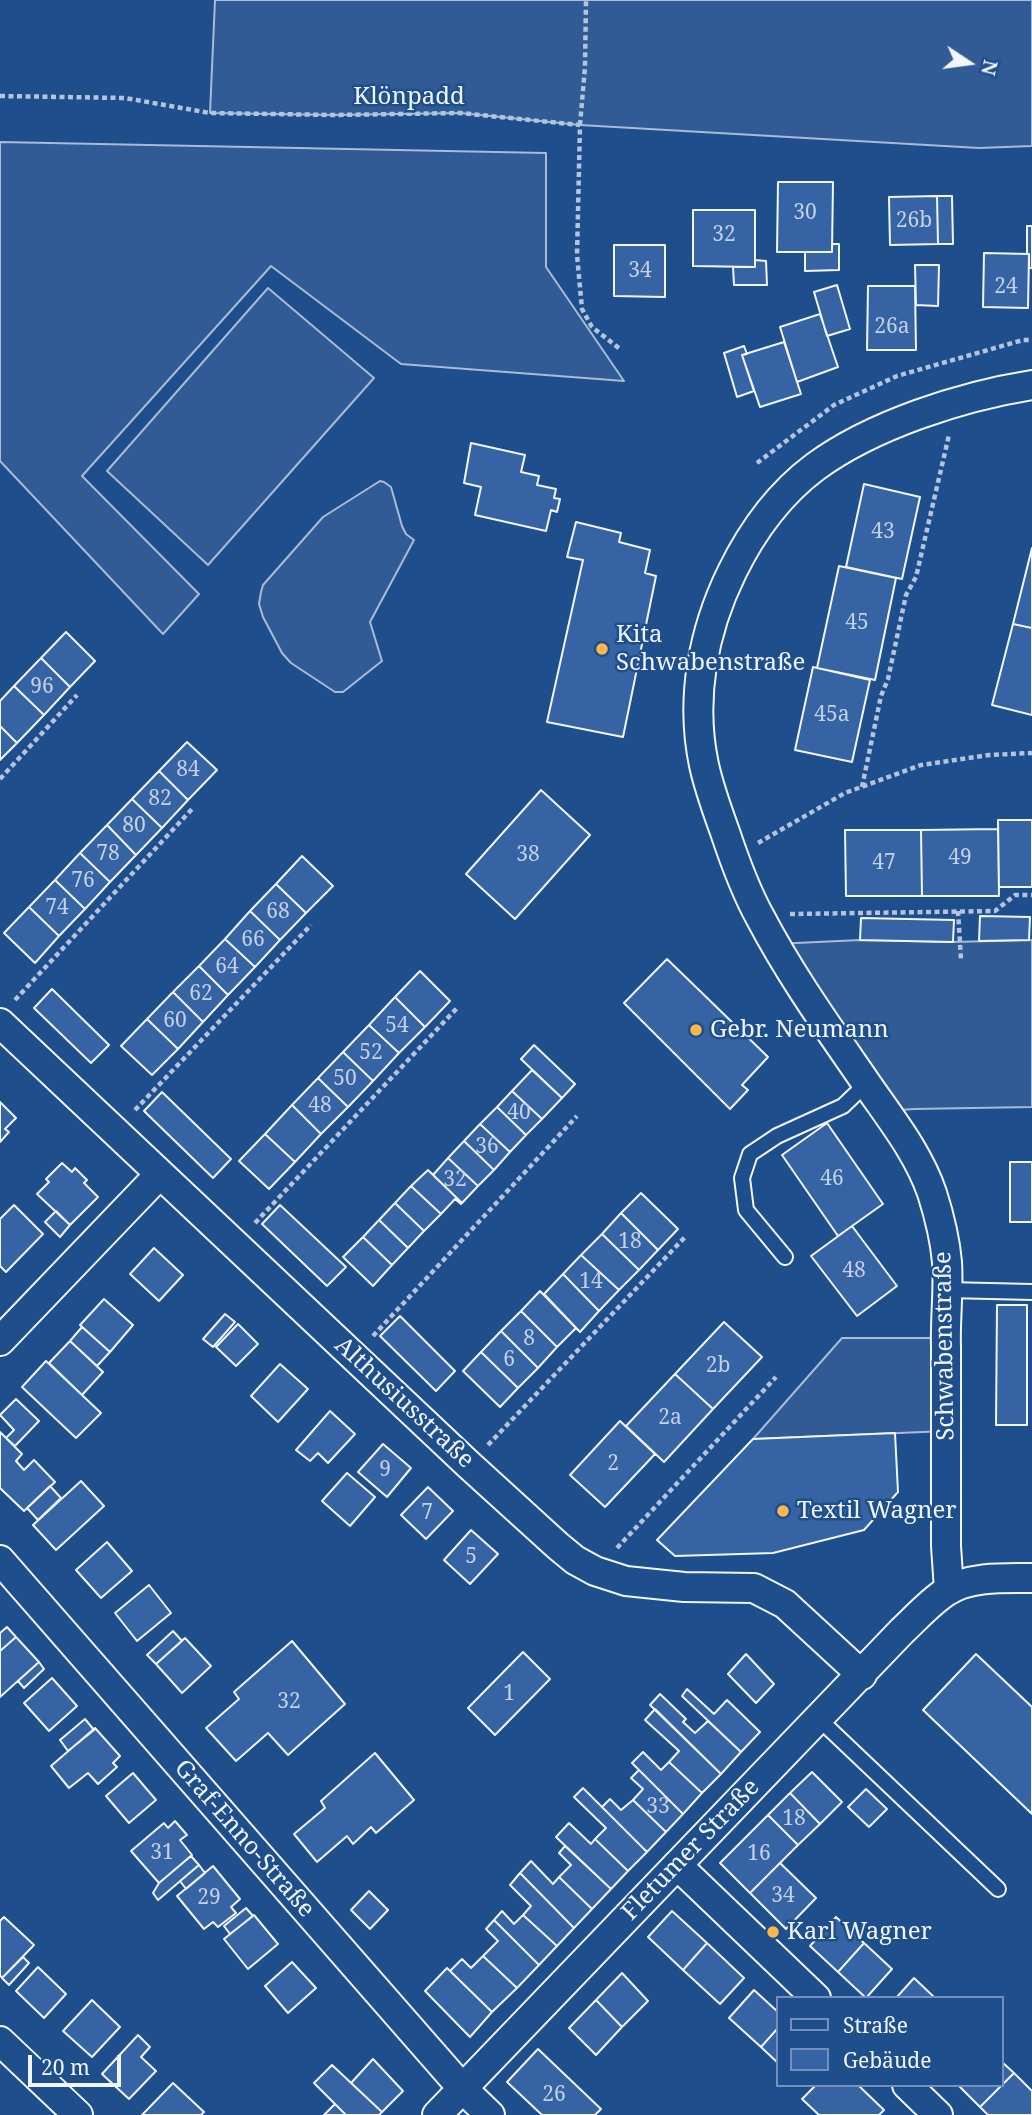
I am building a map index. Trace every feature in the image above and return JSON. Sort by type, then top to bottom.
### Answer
[{"type":"street","name":"Schwabenstraße","points":[[949,1590],[946,1546],[947,1266],[945,1246],[931,1190],[914,1152],[805,994],[759,915],[733,857],[704,763],[698,718],[701,670],[719,599],[750,539],[769,511],[814,468],[867,437],[948,405],[1032,385]]},
{"type":"street","name":"Althusiusstraße","points":[[4,1015],[160,1174],[469,1465],[575,1560],[595,1571],[639,1583],[754,1588],[785,1604],[862,1675]]},
{"type":"street","points":[[0,1341],[160,1174]]},
{"type":"street","name":"Graf-Enno-Straße","points":[[0,1560],[463,2089],[490,2115]]},
{"type":"street","points":[[949,1590],[981,1580],[1003,1577],[1032,1578]]},
{"type":"street","name":"Fletumer Straße","points":[[437,2115],[902,1631],[949,1590]]},
{"type":"street","points":[[677,1865],[814,1996]]},
{"type":"street","points":[[0,2040],[78,2115]]},
{"type":"street","points":[[909,2087],[938,2115]]},
{"type":"lane","points":[[785,1256],[746,1210],[742,1178],[750,1154],[777,1136],[843,1106],[867,1083]]},
{"type":"lane","points":[[947,1290],[1032,1292]]},
{"type":"lane","points":[[818,1719],[998,1889]]},
{"type":"path","points":[[586,0],[577,255],[582,309],[593,327],[620,349]]},
{"type":"path","name":"Klönpadd","points":[[0,96],[125,98],[210,113],[460,113],[580,125]]},
{"type":"path","points":[[757,463],[834,405],[897,376],[1023,340],[1032,340]]},
{"type":"path","points":[[862,787],[906,595],[916,578],[950,434],[948,405]]},
{"type":"path","points":[[0,779],[77,695]]},
{"type":"path","points":[[733,857],[845,793],[921,765],[989,755],[1032,753]]},
{"type":"path","points":[[4,1015],[193,808]]},
{"type":"path","points":[[759,915],[995,911],[1015,895],[1032,895]]},
{"type":"path","points":[[958,911],[961,961]]},
{"type":"path","points":[[115,1131],[311,925]]},
{"type":"path","points":[[235,1245],[458,1007]]},
{"type":"path","points":[[354,1356],[577,1116]]},
{"type":"path","points":[[469,1465],[685,1237]]},
{"type":"path","points":[[595,1571],[776,1377]]},
{"type":"shaded area","points":[[215,0],[1032,0],[1032,146],[979,148],[580,125],[460,113],[210,113]]},
{"type":"shaded area","points":[[0,142],[546,153],[546,267],[624,381],[401,364],[271,266],[82,476],[199,594],[163,634],[0,461]]},
{"type":"shaded area","points":[[268,288],[374,378],[208,565],[107,471]]},
{"type":"shaded area","points":[[380,481],[391,487],[402,526],[406,534],[414,540],[370,622],[382,661],[343,692],[335,692],[291,663],[282,653],[263,617],[259,604],[261,592],[263,585],[323,517]]},
{"type":"shaded area","points":[[860,940],[1032,940],[1032,1107],[886,1111],[775,944]]},
{"type":"shaded area","points":[[842,1338],[946,1338],[947,1431],[753,1439]]},
{"type":"building","points":[[778,182],[833,182],[832,252],[777,252]]},
{"type":"building","points":[[937,196],[938,244],[890,245],[889,197]]},
{"type":"building","points":[[937,196],[952,196],[953,244],[938,244]]},
{"type":"building","points":[[693,210],[755,210],[755,267],[693,266]]},
{"type":"building","points":[[1027,226],[1032,226],[1032,268],[1029,268],[1027,254]]},
{"type":"building","points":[[832,244],[839,244],[839,270],[805,271],[805,252],[832,252]]},
{"type":"building","points":[[614,245],[665,245],[665,297],[614,296]]},
{"type":"building","points":[[984,253],[1029,254],[1028,308],[983,307]]},
{"type":"building","points":[[755,260],[766,261],[767,285],[734,285],[733,267],[755,267]]},
{"type":"building","points":[[915,265],[939,265],[938,306],[916,305]]},
{"type":"building","points":[[837,285],[850,329],[827,336],[814,292]]},
{"type":"building","points":[[868,286],[915,286],[916,350],[867,350]]},
{"type":"building","points":[[820,314],[838,367],[797,382],[780,327]]},
{"type":"building","points":[[784,342],[801,394],[760,407],[742,355]]},
{"type":"building","points":[[744,346],[747,354],[742,355],[754,391],[737,397],[724,353]]},
{"type":"building","points":[[471,443],[525,455],[521,472],[539,476],[537,485],[556,489],[554,498],[560,499],[557,512],[551,510],[546,531],[475,515],[481,487],[464,483]]},
{"type":"building","points":[[864,484],[920,497],[902,579],[846,567]]},
{"type":"building","name":"Kita Schwabenstraße","points":[[576,522],[621,533],[619,542],[650,550],[645,573],[656,576],[623,737],[547,722],[583,560],[567,557]]},
{"type":"building","points":[[1032,548],[1032,628],[1013,624]]},
{"type":"building","points":[[839,566],[896,578],[875,680],[817,668]]},
{"type":"building","points":[[1013,624],[1032,628],[1032,715],[992,705]]},
{"type":"building","points":[[66,632],[95,661],[70,687],[41,658]]},
{"type":"building","points":[[41,658],[70,687],[44,715],[14,686]]},
{"type":"building","points":[[813,667],[870,680],[852,762],[795,750]]},
{"type":"building","points":[[14,686],[44,715],[17,743],[0,726],[0,701]]},
{"type":"building","points":[[0,726],[17,743],[0,760]]},
{"type":"building","points":[[187,742],[217,770],[188,800],[159,771]]},
{"type":"building","points":[[159,771],[188,800],[162,828],[132,799]]},
{"type":"building","points":[[541,790],[590,835],[515,919],[466,874]]},
{"type":"building","points":[[132,799],[162,828],[136,855],[107,825]]},
{"type":"building","points":[[998,820],[1032,820],[1032,887],[999,887]]},
{"type":"building","points":[[107,825],[136,855],[110,882],[80,853]]},
{"type":"building","points":[[998,829],[999,896],[922,896],[921,830]]},
{"type":"building","points":[[845,830],[921,830],[922,896],[846,896]]},
{"type":"building","points":[[80,853],[110,882],[85,909],[55,880]]},
{"type":"building","points":[[302,856],[333,886],[306,913],[276,884]]},
{"type":"building","points":[[55,880],[85,909],[59,936],[29,907]]},
{"type":"building","points":[[276,884],[306,913],[280,940],[250,911]]},
{"type":"building","points":[[29,907],[59,936],[35,963],[4,933]]},
{"type":"building","points":[[250,911],[280,940],[255,967],[225,939]]},
{"type":"building","points":[[980,916],[1030,917],[1029,940],[979,941]]},
{"type":"building","points":[[861,918],[954,920],[953,942],[860,940]]},
{"type":"building","points":[[225,939],[255,967],[228,995],[199,966]]},
{"type":"building","name":"Gebr. Neumann","points":[[667,959],[768,1057],[742,1085],[748,1090],[730,1109],[624,1003]]},
{"type":"building","points":[[199,966],[228,995],[203,1022],[173,992]]},
{"type":"building","points":[[420,971],[450,1001],[425,1027],[395,997]]},
{"type":"building","points":[[52,989],[109,1045],[91,1063],[34,1008]]},
{"type":"building","points":[[173,992],[203,1022],[178,1049],[147,1019]]},
{"type":"building","points":[[395,997],[425,1027],[399,1053],[369,1025]]},
{"type":"building","points":[[147,1019],[178,1049],[152,1075],[121,1046]]},
{"type":"building","points":[[369,1025],[399,1053],[373,1081],[343,1052]]},
{"type":"building","points":[[534,1045],[575,1084],[562,1098],[521,1059]]},
{"type":"building","points":[[343,1052],[373,1081],[348,1107],[318,1078]]},
{"type":"building","points":[[532,1070],[562,1098],[542,1119],[512,1091]]},
{"type":"building","points":[[318,1078],[348,1107],[321,1134],[292,1105]]},
{"type":"building","points":[[512,1091],[542,1119],[526,1135],[497,1107]]},
{"type":"building","points":[[162,1092],[231,1159],[213,1178],[144,1111]]},
{"type":"building","points":[[0,1102],[16,1118],[5,1129],[9,1132],[0,1142]]},
{"type":"building","points":[[292,1105],[321,1134],[295,1162],[265,1134]]},
{"type":"building","points":[[497,1107],[526,1135],[510,1152],[480,1124]]},
{"type":"building","points":[[827,1123],[883,1204],[838,1236],[782,1155]]},
{"type":"building","points":[[480,1124],[510,1152],[494,1170],[464,1141]]},
{"type":"building","points":[[265,1134],[295,1162],[269,1189],[239,1161]]},
{"type":"building","points":[[464,1141],[494,1170],[478,1186],[448,1158]]},
{"type":"building","points":[[448,1158],[478,1186],[462,1203],[433,1175]]},
{"type":"building","points":[[1010,1162],[1032,1162],[1032,1222],[1010,1222]]},
{"type":"building","points":[[62,1163],[72,1172],[75,1168],[87,1180],[84,1183],[98,1197],[70,1225],[37,1194],[49,1182],[46,1179]]},
{"type":"building","points":[[428,1170],[461,1204],[455,1199],[441,1214],[411,1186]]},
{"type":"building","points":[[411,1186],[441,1214],[424,1231],[395,1203]]},
{"type":"building","points":[[641,1193],[678,1229],[658,1250],[621,1213]]},
{"type":"building","points":[[395,1203],[424,1231],[408,1248],[379,1220]]},
{"type":"building","points":[[14,1205],[43,1234],[6,1272],[0,1266],[0,1219]]},
{"type":"building","points":[[280,1205],[346,1267],[327,1286],[262,1224]]},
{"type":"building","points":[[56,1211],[70,1225],[60,1237],[45,1222]]},
{"type":"building","points":[[621,1213],[658,1250],[639,1270],[602,1234]]},
{"type":"building","points":[[379,1220],[408,1248],[392,1265],[363,1237]]},
{"type":"building","points":[[852,1226],[897,1286],[857,1316],[811,1256]]},
{"type":"building","points":[[602,1234],[639,1270],[619,1290],[581,1255]]},
{"type":"building","points":[[363,1237],[392,1265],[373,1286],[343,1257]]},
{"type":"building","points":[[154,1248],[183,1275],[159,1301],[130,1274]]},
{"type":"building","points":[[581,1255],[619,1290],[599,1311],[563,1274]]},
{"type":"building","points":[[563,1274],[599,1311],[580,1332],[544,1294]]},
{"type":"building","points":[[540,1291],[576,1328],[557,1347],[521,1311]]},
{"type":"building","points":[[104,1299],[133,1325],[110,1352],[80,1325]]},
{"type":"building","points":[[997,1305],[1027,1305],[1027,1425],[996,1425]]},
{"type":"building","points":[[521,1311],[557,1347],[538,1368],[501,1331]]},
{"type":"building","points":[[225,1314],[235,1322],[213,1347],[203,1339]]},
{"type":"building","points":[[400,1316],[455,1371],[436,1391],[380,1336]]},
{"type":"building","points":[[724,1322],[762,1357],[713,1409],[675,1374]]},
{"type":"building","points":[[238,1324],[258,1344],[236,1366],[216,1347]]},
{"type":"building","points":[[82,1327],[110,1352],[97,1366],[70,1341]]},
{"type":"building","points":[[501,1331],[538,1368],[518,1388],[481,1352]]},
{"type":"building","points":[[70,1341],[103,1372],[82,1395],[49,1363]]},
{"type":"building","points":[[481,1352],[518,1388],[500,1407],[463,1371]]},
{"type":"building","points":[[46,1361],[101,1413],[76,1438],[22,1387]]},
{"type":"building","points":[[280,1364],[308,1389],[278,1422],[251,1396]]},
{"type":"building","points":[[675,1374],[713,1409],[664,1462],[626,1426]]},
{"type":"building","points":[[16,1399],[39,1421],[15,1446],[6,1438],[14,1430],[0,1415]]},
{"type":"building","points":[[330,1411],[355,1434],[328,1463],[318,1453],[310,1461],[296,1450]]},
{"type":"building","points":[[620,1421],[655,1454],[605,1507],[570,1475]]},
{"type":"building","points":[[0,1432],[22,1454],[16,1461],[24,1470],[34,1460],[55,1482],[24,1511],[0,1488]]},
{"type":"building","name":"Textil Wagner","points":[[895,1433],[898,1492],[864,1530],[773,1553],[675,1556],[657,1540],[753,1439]]},
{"type":"building","points":[[383,1444],[411,1468],[387,1497],[358,1472]]},
{"type":"building","points":[[347,1473],[375,1497],[350,1526],[322,1501]]},
{"type":"building","points":[[81,1481],[104,1506],[56,1550],[33,1525]]},
{"type":"building","points":[[50,1486],[61,1498],[38,1520],[27,1508]]},
{"type":"building","points":[[428,1487],[453,1511],[426,1539],[401,1515]]},
{"type":"building","points":[[471,1530],[498,1554],[470,1584],[444,1560]]},
{"type":"building","points":[[107,1542],[132,1571],[101,1598],[76,1570]]},
{"type":"building","points":[[149,1585],[171,1613],[137,1641],[115,1613]]},
{"type":"building","points":[[7,1627],[16,1637],[0,1651],[0,1633]]},
{"type":"building","points":[[173,1631],[182,1641],[156,1664],[147,1655]]},
{"type":"building","points":[[16,1637],[39,1662],[0,1697],[0,1651]]},
{"type":"building","points":[[185,1638],[211,1666],[182,1693],[156,1664]]},
{"type":"building","points":[[292,1641],[345,1704],[288,1755],[268,1733],[236,1761],[206,1728],[239,1699],[234,1692]]},
{"type":"building","points":[[523,1652],[550,1679],[495,1735],[468,1708]]},
{"type":"building","points":[[746,1654],[774,1684],[756,1703],[728,1674]]},
{"type":"building","points":[[976,1654],[1032,1707],[1032,1814],[923,1710]]},
{"type":"building","points":[[39,1662],[44,1669],[24,1688],[18,1681]]},
{"type":"building","points":[[52,1678],[77,1706],[49,1731],[24,1703]]},
{"type":"building","points":[[687,1689],[714,1714],[727,1700],[760,1732],[741,1752],[682,1696]]},
{"type":"building","points":[[660,1694],[686,1719],[683,1722],[695,1733],[708,1721],[741,1752],[721,1774],[650,1705]]},
{"type":"building","points":[[655,1709],[721,1774],[702,1793],[669,1762],[679,1751],[645,1720]]},
{"type":"building","points":[[85,1719],[94,1730],[68,1751],[60,1740]]},
{"type":"building","points":[[95,1728],[120,1756],[113,1763],[117,1767],[98,1784],[88,1773],[69,1788],[51,1766]]},
{"type":"building","points":[[643,1752],[661,1770],[669,1762],[702,1793],[683,1814],[632,1763]]},
{"type":"building","points":[[375,1753],[414,1800],[376,1833],[371,1827],[353,1844],[347,1836],[317,1862],[294,1834],[325,1808],[321,1801]]},
{"type":"building","points":[[639,1770],[683,1814],[666,1832],[633,1800],[643,1789],[631,1778]]},
{"type":"building","points":[[812,1772],[842,1802],[820,1824],[790,1793]]},
{"type":"building","points":[[133,1773],[156,1800],[129,1823],[106,1796]]},
{"type":"building","points":[[583,1788],[647,1852],[628,1871],[595,1839],[606,1828],[574,1797]]},
{"type":"building","points":[[866,1789],[887,1809],[869,1827],[848,1807]]},
{"type":"building","points":[[790,1793],[820,1824],[798,1845],[768,1815]]},
{"type":"building","points":[[610,1799],[621,1810],[633,1800],[666,1832],[647,1852],[602,1807]]},
{"type":"building","points":[[768,1815],[798,1845],[750,1893],[720,1863]]},
{"type":"building","points":[[175,1821],[187,1835],[180,1840],[192,1855],[159,1883],[131,1851],[164,1823],[168,1828]]},
{"type":"building","points":[[569,1823],[591,1844],[595,1839],[628,1871],[611,1889],[556,1837]]},
{"type":"building","points":[[565,1846],[611,1889],[592,1909],[559,1877],[571,1865],[559,1853]]},
{"type":"building","points":[[191,1856],[199,1865],[158,1900],[153,1893],[159,1883]]},
{"type":"building","points":[[531,1861],[553,1884],[559,1877],[592,1909],[574,1928],[520,1873]]},
{"type":"building","points":[[780,1863],[816,1898],[786,1929],[750,1893]]},
{"type":"building","points":[[199,1865],[205,1873],[186,1889],[180,1881]]},
{"type":"building","points":[[213,1866],[240,1899],[231,1907],[236,1913],[218,1927],[213,1922],[204,1929],[177,1896]]},
{"type":"building","points":[[520,1873],[574,1928],[557,1946],[523,1915],[531,1906],[510,1885]]},
{"type":"building","points":[[369,1891],[388,1910],[370,1929],[351,1910]]},
{"type":"building","points":[[246,1908],[253,1916],[230,1934],[224,1926]]},
{"type":"building","points":[[502,1911],[514,1924],[523,1915],[557,1946],[539,1965],[494,1920]]},
{"type":"building","points":[[672,1911],[707,1943],[683,1970],[648,1937]]},
{"type":"building","points":[[254,1915],[278,1944],[248,1969],[224,1939]]},
{"type":"building","points":[[4,1917],[34,1945],[2,1978],[0,1921]]},
{"type":"building","points":[[836,1917],[864,1943],[838,1972],[810,1946]]},
{"type":"building","points":[[494,1920],[539,1965],[517,1988],[483,1956],[498,1941],[486,1929]]},
{"type":"building","points":[[707,1943],[744,1978],[720,2004],[683,1970]]},
{"type":"building","points":[[864,1943],[892,1969],[868,1996],[864,1996],[838,1972]]},
{"type":"building","points":[[483,1956],[517,1988],[492,2012],[450,1971],[462,1959],[471,1968]]},
{"type":"building","points":[[23,1957],[29,1963],[9,1985],[2,1978]]},
{"type":"building","points":[[292,1962],[316,1988],[288,2013],[265,1986]]},
{"type":"building","points":[[38,1967],[66,1994],[44,2018],[16,1991]]},
{"type":"building","points":[[447,1968],[492,2012],[470,2037],[425,1991]]},
{"type":"building","points":[[622,1973],[648,2001],[622,2027],[596,2000]]},
{"type":"building","points":[[914,1978],[933,1996],[898,1996]]},
{"type":"building","points":[[754,1990],[776,2010],[776,2030],[761,2047],[729,2018]]},
{"type":"building","points":[[92,2000],[120,2027],[92,2057],[63,2031]]},
{"type":"building","points":[[596,2000],[622,2027],[596,2055],[569,2028]]},
{"type":"building","points":[[776,2030],[776,2061],[761,2047]]},
{"type":"building","points":[[138,2035],[150,2047],[141,2057],[156,2071],[129,2099],[102,2074]]},
{"type":"building","points":[[538,2049],[601,2109],[595,2115],[542,2115],[507,2082]]},
{"type":"building","points":[[373,2059],[403,2091],[382,2112],[351,2083]]},
{"type":"building","points":[[1004,2064],[1014,2073],[1004,2083]]},
{"type":"building","points":[[332,2065],[382,2112],[379,2115],[346,2115],[314,2083]]},
{"type":"building","points":[[1014,2073],[1032,2091],[1032,2115],[988,2115],[980,2107],[1000,2087],[1004,2087],[1004,2083]]},
{"type":"building","points":[[173,2083],[204,2112],[201,2115],[142,2115]]},
{"type":"building","points":[[814,2087],[860,2087],[884,2110],[879,2115],[819,2115],[802,2099]]},
{"type":"building","points":[[960,2087],[1000,2087],[980,2107]]},
{"type":"building","points":[[335,2104],[346,2115],[324,2115]]},
{"type":"place","name":"Kita Schwabenstraße","points":[[602,649]]},
{"type":"place","name":"Gebr. Neumann","points":[[696,1030]]},
{"type":"place","name":"Textil Wagner","points":[[783,1511]]},
{"type":"place","name":"Karl Wagner","points":[[773,1932]]}]
